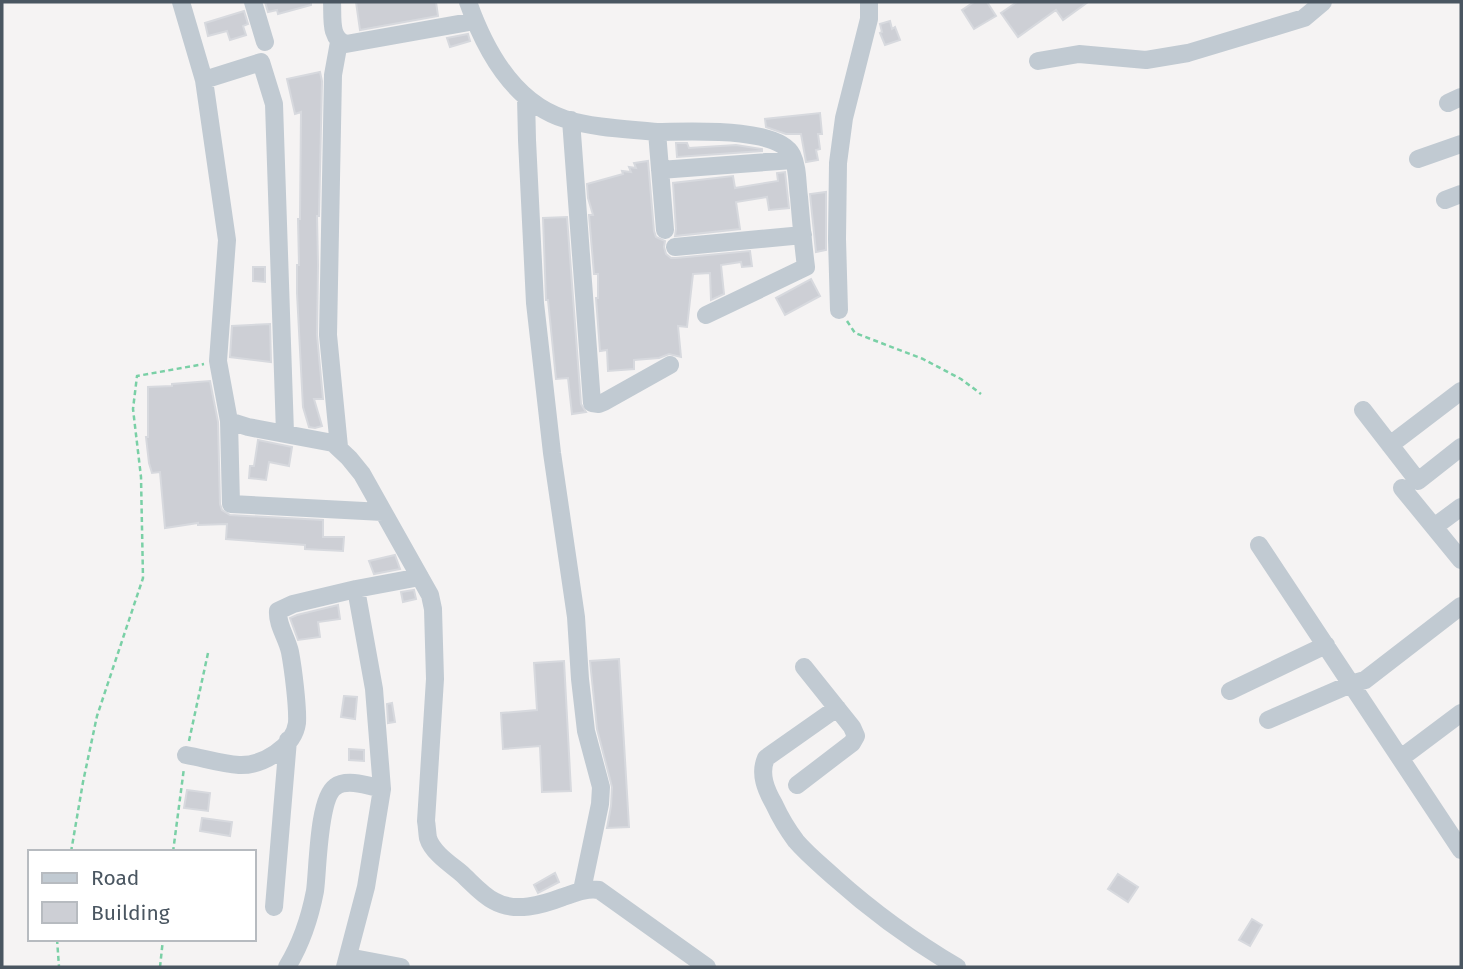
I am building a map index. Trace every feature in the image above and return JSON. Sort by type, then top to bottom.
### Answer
[{"type":"street","points":[[181,2],[204,80],[228,240],[218,361],[229,429],[230,505],[383,512]]},
{"type":"street","points":[[253,2],[265,42]]},
{"type":"street","points":[[332,2],[334,30],[339,42],[333,75],[328,335],[339,447]]},
{"type":"street","points":[[468,2],[495,62],[526,97],[539,107],[565,119],[604,127],[762,136],[786,147],[792,154],[806,267],[706,315]]},
{"type":"street","points":[[839,310],[838,163],[844,118],[866,31],[869,2]]},
{"type":"street","points":[[1038,61],[1079,54],[1146,60],[1188,53],[1304,18],[1323,2]]},
{"type":"street","points":[[339,42],[350,44],[475,20]]},
{"type":"street","points":[[204,80],[261,62],[274,104],[285,433]]},
{"type":"street","points":[[526,97],[537,316],[552,453],[576,617],[586,731],[601,787],[582,890]]},
{"type":"street","points":[[571,120],[592,402],[604,402],[670,365]]},
{"type":"street","points":[[657,132],[665,230]]},
{"type":"street","points":[[1418,159],[1461,144]]},
{"type":"street","points":[[660,170],[793,160]]},
{"type":"street","points":[[675,247],[803,235]]},
{"type":"street","points":[[1390,445],[1461,391]]},
{"type":"street","points":[[1363,410],[1418,481],[1461,447]]},
{"type":"street","points":[[229,429],[248,427],[285,433],[333,443],[339,447],[362,474],[429,595],[433,609],[435,679],[426,821],[431,845],[494,901],[508,906],[532,907],[547,904],[582,890],[592,889],[606,894],[707,967]]},
{"type":"street","points":[[1402,488],[1461,561]]},
{"type":"street","points":[[1434,527],[1461,507]]},
{"type":"street","points":[[1259,545],[1459,840]]},
{"type":"street","points":[[186,755],[239,765],[254,764],[275,754],[294,732],[297,722],[290,652],[279,622],[278,611],[293,604],[420,577]]},
{"type":"street","points":[[356,589],[374,689],[382,789],[366,887],[346,962],[401,967]]},
{"type":"street","points":[[1268,720],[1365,680],[1461,606]]},
{"type":"street","points":[[1230,691],[1326,645]]},
{"type":"street","points":[[797,785],[855,739],[855,732],[804,667]]},
{"type":"street","points":[[837,708],[766,758],[763,777],[769,796],[784,824],[813,858],[870,908],[920,945],[957,967]]},
{"type":"street","points":[[1401,758],[1461,713]]},
{"type":"street","points":[[275,907],[288,740]]},
{"type":"street","points":[[287,967],[302,935],[314,892],[327,798],[335,787],[342,784],[361,784],[382,789]]},
{"type":"path","points":[[839,310],[855,333],[923,359],[961,379],[981,394]]},
{"type":"path","points":[[71,850],[82,782],[97,716],[143,578],[141,477],[133,409],[137,376],[218,361]]},
{"type":"path","points":[[57,941],[59,967]]},
{"type":"path","points":[[160,967],[163,941]]},
{"type":"building","points":[[265,2],[311,2],[311,5],[278,14],[277,10],[268,12]]},
{"type":"building","points":[[356,2],[436,2],[438,16],[360,30]]},
{"type":"building","points":[[974,2],[987,2],[996,16],[974,29],[962,10]]},
{"type":"building","points":[[1017,2],[1088,2],[1063,20],[1056,10],[1018,37],[1001,13]]},
{"type":"building","points":[[244,11],[248,24],[243,26],[246,35],[230,40],[227,31],[208,36],[205,23]]},
{"type":"building","points":[[890,21],[900,40],[885,45],[880,24]]},
{"type":"building","points":[[468,34],[470,41],[450,47],[447,38]]},
{"type":"building","points":[[320,72],[322,81],[317,216],[317,335],[323,399],[314,399],[322,426],[315,428],[309,427],[303,407],[297,293],[301,112],[295,114],[287,79]]},
{"type":"building","points":[[820,113],[822,134],[818,134],[818,160],[806,162],[801,134],[786,134],[766,127],[765,119]]},
{"type":"building","points":[[676,143],[687,143],[689,148],[736,145],[762,151],[677,157]]},
{"type":"building","points":[[648,161],[654,231],[656,237],[665,241],[666,254],[676,258],[750,251],[752,266],[742,267],[741,262],[721,265],[724,294],[711,300],[710,273],[693,274],[687,327],[678,326],[681,357],[669,354],[659,358],[634,360],[634,369],[608,371],[607,350],[600,351],[596,298],[598,274],[594,274],[589,215],[593,215],[587,184],[623,174],[622,171],[631,172],[629,167],[636,168],[634,163]]},
{"type":"building","points":[[785,172],[789,208],[769,210],[767,197],[736,202],[740,229],[675,236],[673,183],[733,176],[735,188],[778,181],[777,173]]},
{"type":"building","points":[[826,192],[826,250],[816,252],[810,194]]},
{"type":"building","points":[[567,217],[581,404],[586,412],[572,414],[568,378],[556,379],[546,300],[543,218]]},
{"type":"building","points":[[253,267],[265,267],[265,282],[253,281]]},
{"type":"building","points":[[811,279],[820,296],[785,315],[776,298]]},
{"type":"building","points":[[270,324],[271,362],[230,357],[232,326]]},
{"type":"building","points":[[210,381],[218,422],[222,510],[230,515],[323,520],[323,537],[344,537],[343,551],[226,539],[227,524],[198,523],[165,528],[160,472],[152,473],[149,463],[146,437],[148,387]]},
{"type":"building","points":[[258,440],[292,447],[289,466],[269,462],[266,480],[249,478]]},
{"type":"building","points":[[395,555],[400,569],[374,574],[369,561]]},
{"type":"building","points":[[414,590],[416,599],[403,602],[401,592]]},
{"type":"building","points":[[338,605],[340,619],[318,622],[320,637],[298,640],[290,618]]},
{"type":"building","points":[[619,659],[629,827],[607,828],[612,787],[597,729],[590,661]]},
{"type":"building","points":[[564,661],[571,791],[542,792],[540,746],[503,749],[501,713],[537,710],[534,663]]},
{"type":"building","points":[[344,696],[357,697],[355,719],[341,717]]},
{"type":"building","points":[[392,703],[395,722],[388,723],[387,704]]},
{"type":"building","points":[[349,749],[364,750],[364,761],[349,760]]},
{"type":"building","points":[[187,790],[210,793],[208,811],[184,808]]},
{"type":"building","points":[[202,818],[232,822],[230,836],[200,831]]},
{"type":"building","points":[[555,873],[559,882],[538,893],[534,885]]},
{"type":"building","points":[[1118,874],[1138,887],[1128,902],[1108,889]]},
{"type":"building","points":[[1252,919],[1262,925],[1250,946],[1239,940]]}]
